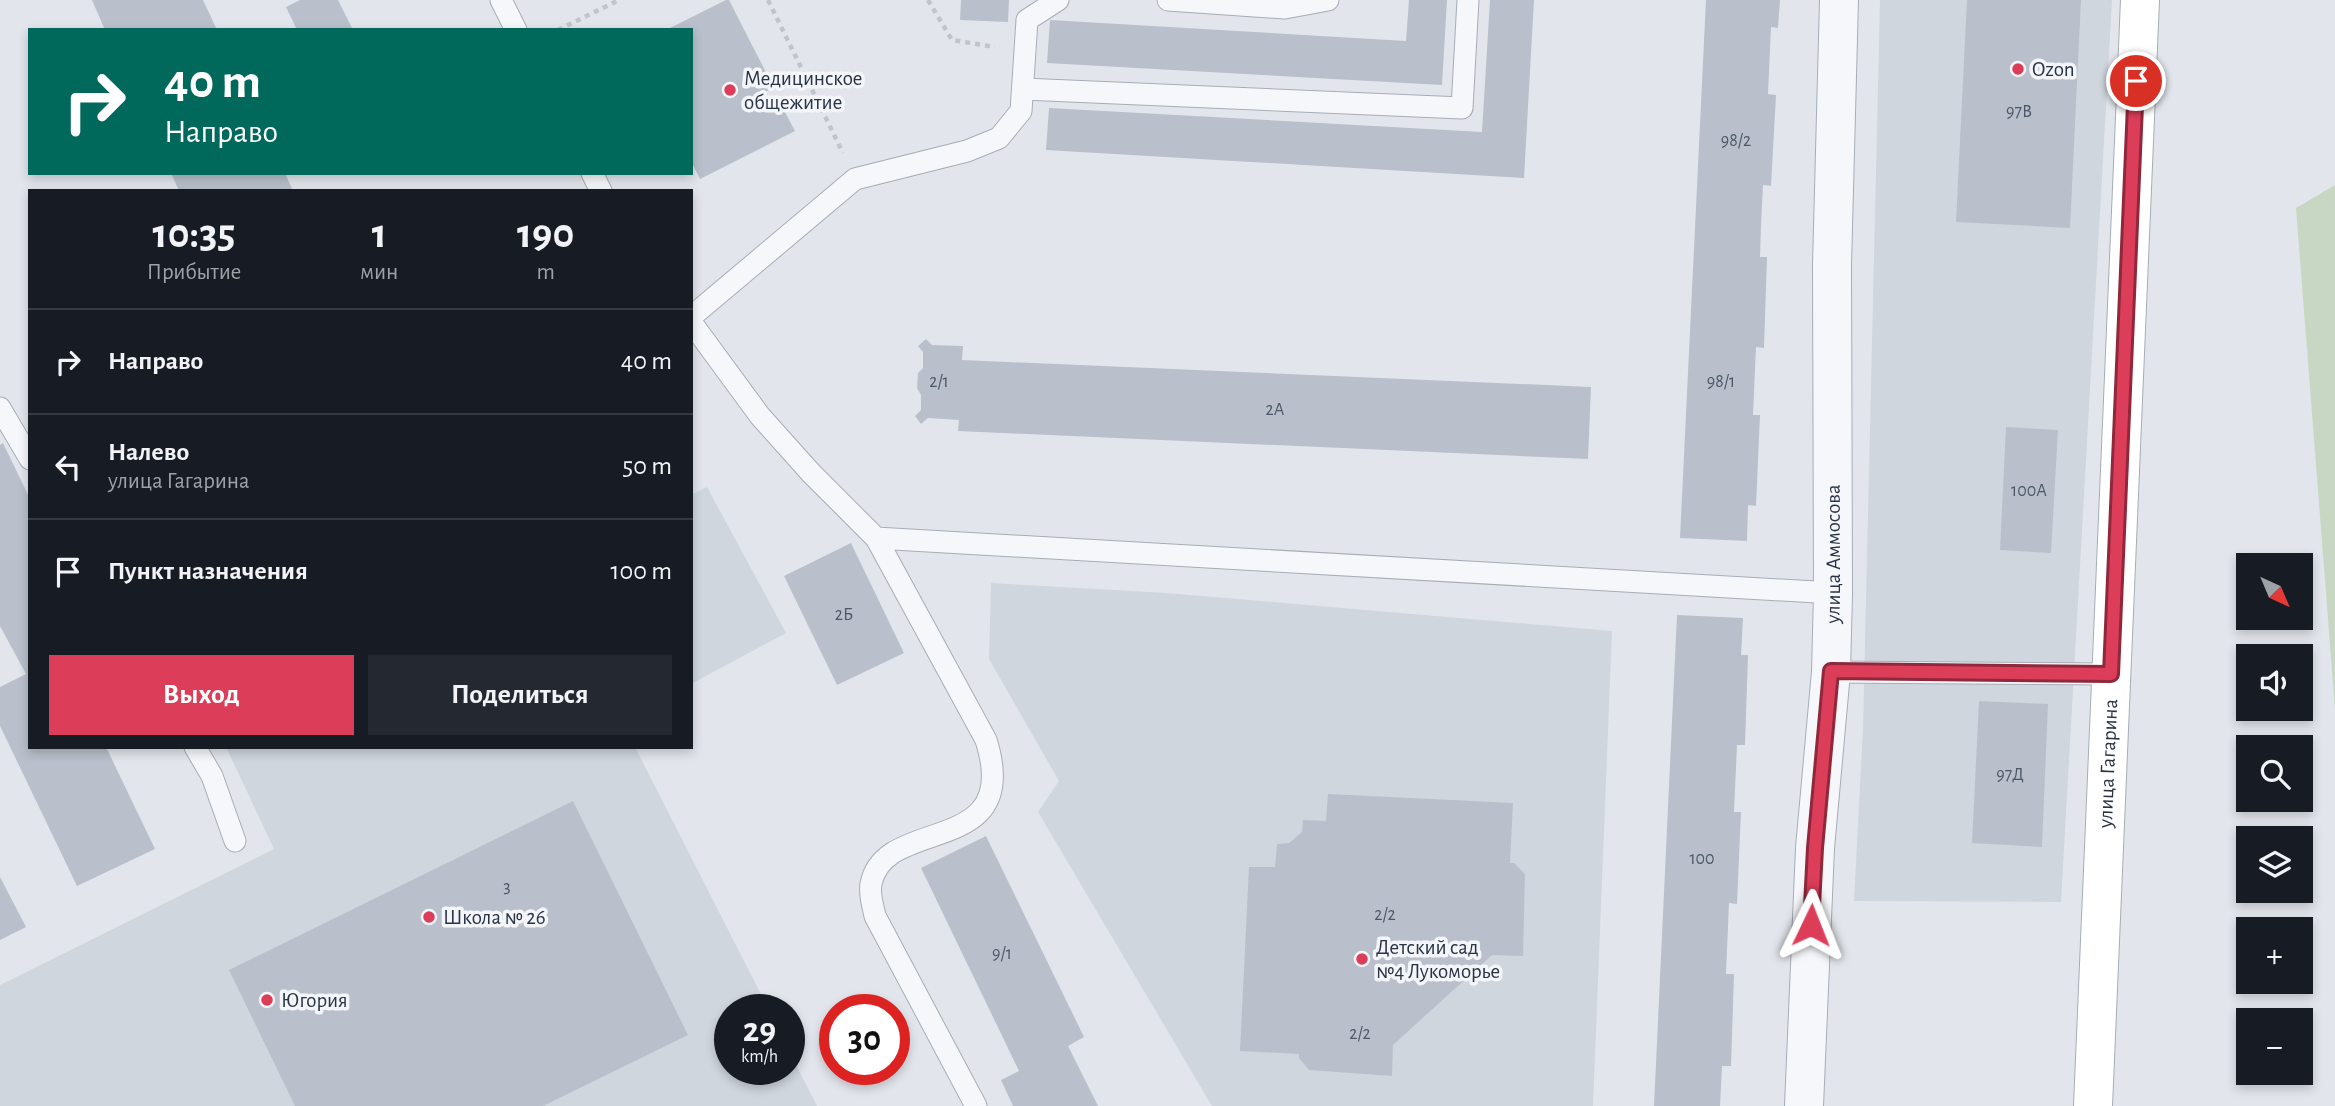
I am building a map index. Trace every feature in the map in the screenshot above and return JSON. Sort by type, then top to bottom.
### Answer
[{"type":"street","name":"улица Аммосова","points":[[1804,1106],[1815,848],[1831,671],[1832,265],[1839,0]]},
{"type":"street","name":"улица Гагарина","points":[[2093,1106],[2140,0]]},
{"type":"lane","points":[[501,0],[515,28]]},
{"type":"lane","points":[[693,318],[855,179],[967,151],[999,138],[1021,111],[1027,10],[1058,0]]},
{"type":"lane","points":[[1168,0],[1285,8],[1328,0]]},
{"type":"lane","points":[[1023,89],[1462,108],[1468,0]]},
{"type":"lane","points":[[693,323],[760,416],[811,473],[876,538],[986,740],[994,777],[991,794],[982,810],[967,823],[902,849],[886,859],[875,871],[871,886],[875,916],[976,1106]]},
{"type":"lane","points":[[0,408],[28,456]]},
{"type":"lane","points":[[876,538],[1833,593]]},
{"type":"lane","points":[[1831,671],[2111,674]]},
{"type":"lane","points":[[196,749],[212,776],[235,841]]},
{"type":"path","points":[[562,28],[620,0]]},
{"type":"path","points":[[768,0],[855,179]]},
{"type":"path","points":[[928,0],[952,40],[1025,51]]},
{"type":"shaded area","points":[[1880,0],[2112,0],[2061,902],[1854,901],[1863,728]]},
{"type":"shaded area","points":[[707,487],[786,633],[693,683],[693,494]]},
{"type":"shaded area","name":"Детский сад №4 Лукоморье","points":[[991,583],[1167,593],[1612,631],[1593,1106],[1212,1106],[1038,812],[1059,781],[989,659]]},
{"type":"shaded area","name":"Школа № 26","points":[[227,749],[636,749],[761,994],[714,994],[714,1085],[805,1085],[805,1082],[817,1106],[0,1106],[0,985],[274,849]]},
{"type":"green space","points":[[2335,185],[2335,709],[2296,208]]},
{"type":"building","points":[[92,0],[203,0],[216,28],[104,28]]},
{"type":"building","points":[[300,0],[338,0],[352,28],[296,28],[286,7]]},
{"type":"building","name":"Медицинское общежитие","points":[[729,0],[774,88],[765,92],[772,104],[779,101],[795,131],[700,179],[693,165],[693,28],[670,28]]},
{"type":"building","points":[[961,0],[1009,0],[1008,22],[960,20]]},
{"type":"building","points":[[1409,0],[1447,0],[1442,85],[1047,63],[1050,20],[1406,41]]},
{"type":"building","points":[[1490,0],[1534,0],[1524,178],[1046,150],[1049,108],[1482,132]]},
{"type":"building","points":[[1706,0],[1780,0],[1778,28],[1771,27],[1768,94],[1776,95],[1771,186],[1763,185],[1760,257],[1767,257],[1764,348],[1756,347],[1753,415],[1760,415],[1756,506],[1748,505],[1747,541],[1680,538]]},
{"type":"building","points":[[1967,0],[2081,0],[2070,228],[1956,222]]},
{"type":"building","points":[[172,175],[286,175],[292,189],[178,189]]},
{"type":"building","points":[[926,339],[932,345],[963,346],[962,360],[1591,387],[1588,459],[958,431],[959,420],[928,418],[921,424],[915,416],[921,410],[921,395],[917,388],[918,373],[923,368],[923,352],[918,346]]},
{"type":"building","points":[[2006,427],[2058,430],[2051,553],[2000,550]]},
{"type":"building","points":[[3,443],[28,495],[28,749],[107,749],[155,849],[77,886],[0,726],[0,687],[26,674],[0,626],[0,445]]},
{"type":"building","points":[[851,543],[904,653],[837,685],[784,576]]},
{"type":"building","points":[[1677,615],[1743,618],[1741,655],[1748,655],[1745,745],[1737,745],[1734,812],[1741,812],[1737,904],[1729,903],[1726,974],[1734,974],[1731,1066],[1722,1066],[1720,1106],[1654,1106]]},
{"type":"building","points":[[1979,701],[2048,704],[2042,847],[1972,843]]},
{"type":"building","points":[[1328,794],[1513,803],[1510,863],[1514,863],[1525,874],[1523,956],[1492,955],[1393,1045],[1392,1076],[1309,1070],[1299,1058],[1299,1054],[1240,1051],[1249,867],[1275,867],[1277,844],[1289,843],[1302,832],[1303,820],[1326,821]]},
{"type":"building","points":[[573,801],[688,1035],[543,1106],[295,1106],[229,970]]},
{"type":"building","points":[[986,836],[1084,1037],[1068,1046],[1098,1106],[1013,1106],[1001,1080],[1019,1071],[921,868]]},
{"type":"building","points":[[0,877],[26,927],[0,940]]},
{"type":"place","name":"Ozon","points":[[2018,69]]},
{"type":"place","name":"Медицинское общежитие","points":[[730,90]]},
{"type":"place","name":"Школа № 26","points":[[429,917]]},
{"type":"place","name":"Детский сад №4 Лукоморье","points":[[1362,959]]},
{"type":"place","name":"Югория","points":[[267,1000]]},
{"type":"route","points":[[1811,925],[1831,671],[2111,674],[2136,81]]}]
